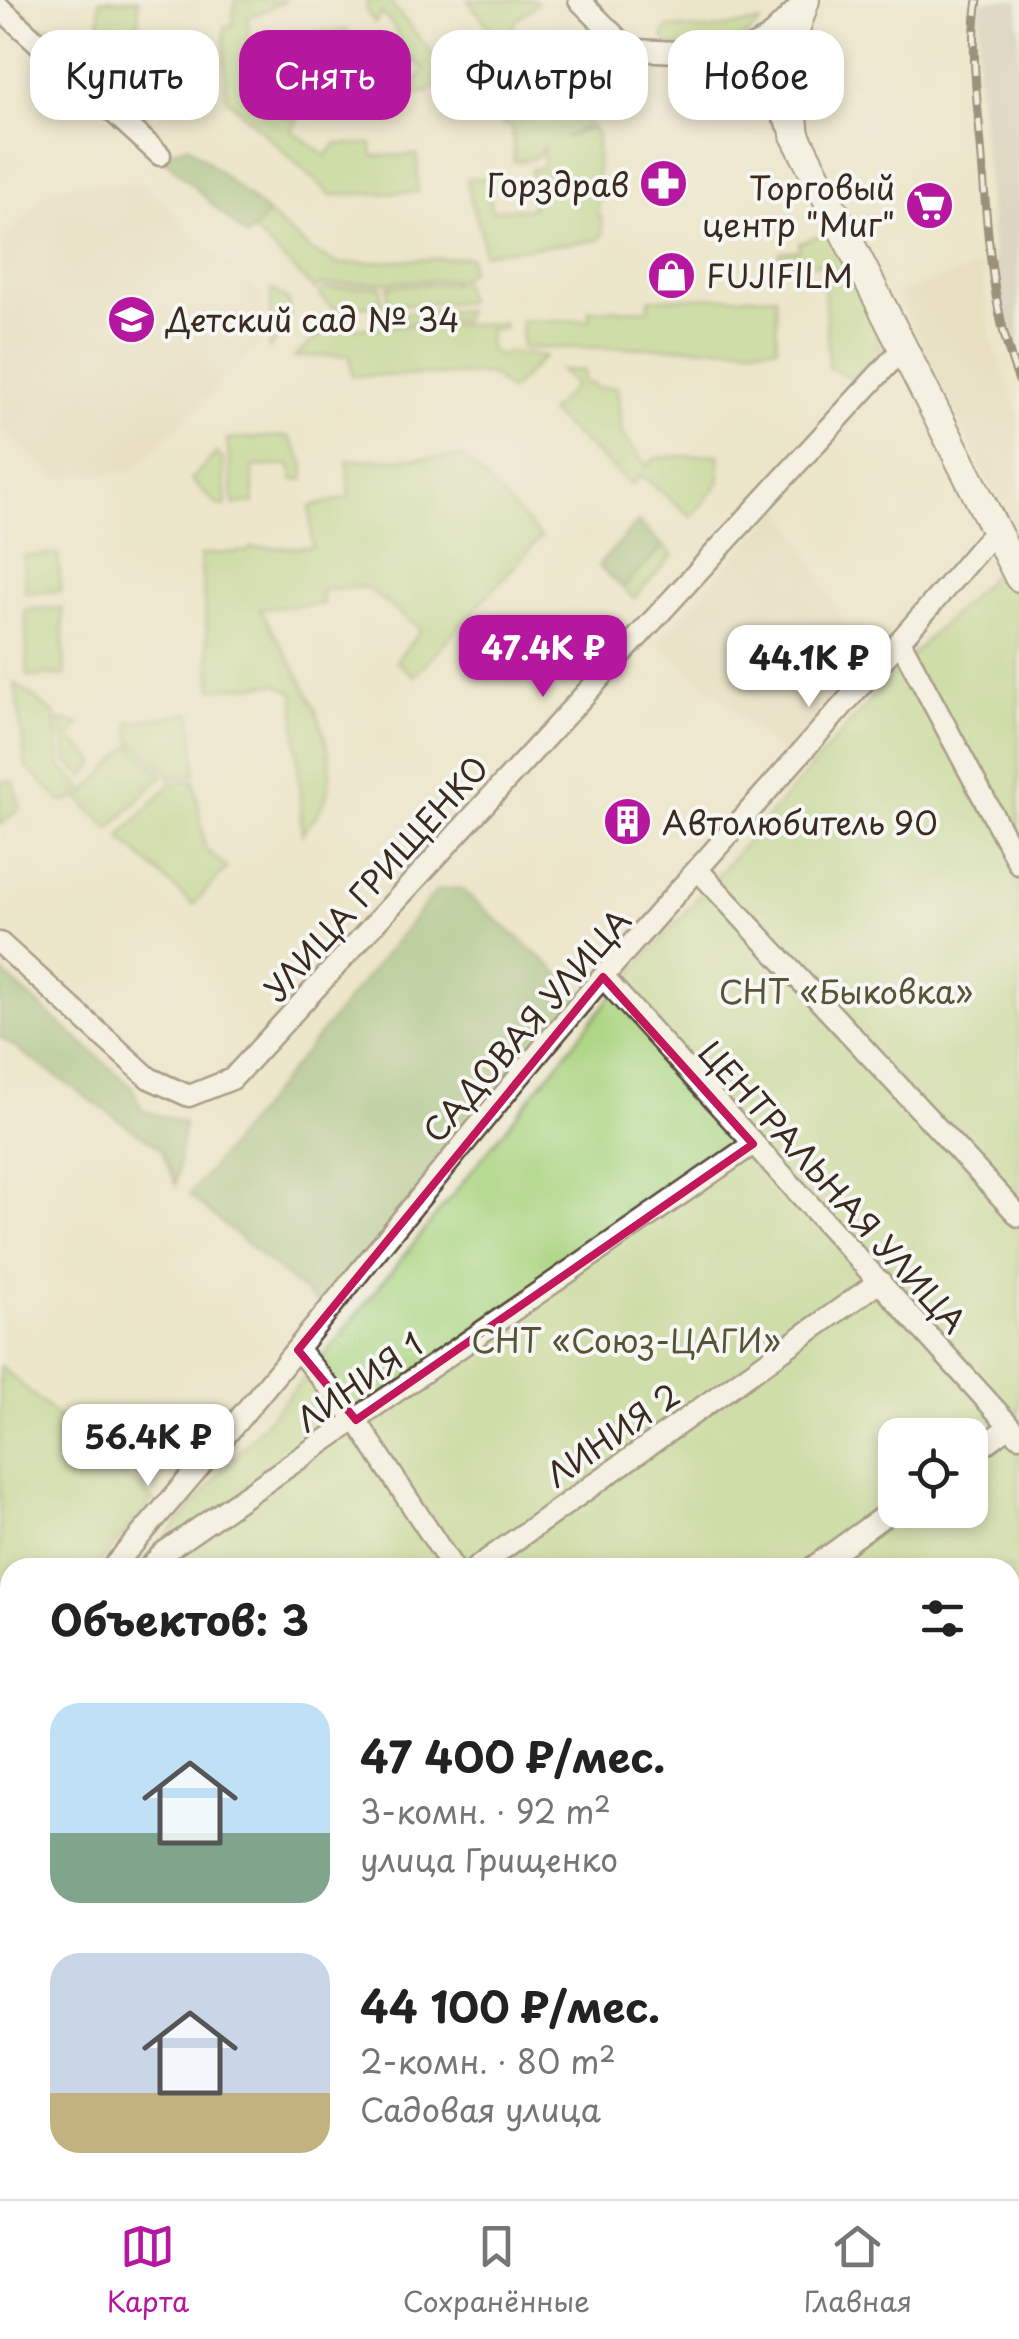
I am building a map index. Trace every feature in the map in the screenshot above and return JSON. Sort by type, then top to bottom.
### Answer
[{"type":"main road","points":[[795,30],[805,0]]},
{"type":"main road","points":[[794,120],[796,136],[1019,577]]},
{"type":"street","points":[[579,0],[621,42],[635,50],[668,52]]},
{"type":"street","points":[[776,30],[805,0]]},
{"type":"street","points":[[0,8],[160,155]]},
{"type":"street","points":[[786,120],[796,136]]},
{"type":"street","name":"УЛИЦА ГРИЩЕНКО","points":[[0,943],[149,1078],[190,1096],[232,1079],[904,348]]},
{"type":"street","name":"САДОВАЯ УЛИЦА","points":[[121,1558],[298,1350],[604,977],[901,643],[996,529]]},
{"type":"street","points":[[901,643],[1019,864]]},
{"type":"street","points":[[698,871],[1019,1216]]},
{"type":"street","name":"ЦЕНТРАЛЬНАЯ УЛИЦА","points":[[604,977],[1014,1431]]},
{"type":"street","name":"ЛИНИЯ 1","points":[[158,1558],[753,1144]]},
{"type":"street","name":"ЛИНИЯ 2","points":[[490,1558],[880,1281]]},
{"type":"street","points":[[298,1350],[356,1420],[446,1558]]},
{"type":"street","points":[[988,1445],[1014,1431]]},
{"type":"street","points":[[826,1558],[878,1520]]},
{"type":"highlighted area","points":[[603,977],[753,1144],[356,1420],[298,1350]]},
{"type":"shaded area","points":[[981,0],[1019,0],[1019,365],[995,276],[977,66]]},
{"type":"shaded area","name":"Детский сад № 34","points":[[140,182],[263,296],[263,342],[133,471],[59,478],[0,428],[0,243],[54,185]]},
{"type":"shaded area","points":[[982,265],[990,335],[1019,416],[1019,544],[897,293]]},
{"type":"shaded area","points":[[782,505],[868,666],[788,760],[659,642]]},
{"type":"green space","points":[[99,0],[138,0],[139,25],[134,30],[94,30],[94,26],[100,25]]},
{"type":"green space","points":[[234,0],[287,0],[248,18],[248,30],[239,30],[239,110],[226,98],[224,26],[233,26]]},
{"type":"green space","points":[[368,0],[388,0],[431,52],[431,90],[411,96],[411,81],[418,79],[424,68],[411,59],[411,30],[395,30],[381,13],[375,23],[366,11]]},
{"type":"green space","points":[[468,0],[538,3],[516,20],[512,30],[491,30]]},
{"type":"green space","points":[[760,22],[754,30],[707,30]]},
{"type":"green space","points":[[89,26],[89,30],[36,30]]},
{"type":"green space","points":[[668,27],[707,30],[668,30],[668,43],[663,39]]},
{"type":"green space","points":[[250,120],[298,120],[291,130],[326,156],[336,144],[372,144],[373,156],[417,155],[418,192],[331,195]]},
{"type":"green space","points":[[502,120],[586,120],[589,124],[564,138],[592,127],[597,135],[598,217],[602,217],[603,234],[598,240],[483,253],[467,179],[489,178],[491,210],[532,208],[531,169],[543,167],[543,149],[533,159],[514,162],[512,125],[502,125]]},
{"type":"green space","points":[[188,145],[268,214],[247,237],[160,155]]},
{"type":"green space","points":[[268,214],[313,252],[339,264],[470,257],[470,271],[460,279],[319,285],[315,290],[253,230]]},
{"type":"green space","points":[[829,232],[875,323],[882,353],[852,378],[829,368],[823,264],[776,264],[780,252],[799,250],[799,243]]},
{"type":"green space","points":[[463,283],[467,302],[388,305],[388,286]]},
{"type":"green space","points":[[381,286],[382,305],[332,308],[319,294],[322,289]]},
{"type":"green space","points":[[271,289],[289,301],[289,329],[269,349]]},
{"type":"green space","points":[[776,296],[777,347],[522,348],[521,321],[589,320],[589,310],[649,309],[649,299]]},
{"type":"green space","points":[[466,310],[463,320],[390,323],[393,313]]},
{"type":"green space","points":[[504,323],[504,329],[488,329],[489,349],[501,357],[505,352],[545,356],[510,391],[490,374],[352,376],[350,355],[294,357],[327,329]]},
{"type":"green space","points":[[559,370],[584,371],[584,384],[594,384],[595,388],[617,387],[622,433],[647,466],[655,458],[719,454],[720,481],[692,517],[641,475],[632,485],[549,413],[575,385]]},
{"type":"green space","points":[[288,436],[304,462],[304,480],[293,480],[291,465],[252,467],[254,503],[234,505],[227,439]]},
{"type":"green space","points":[[216,453],[223,459],[226,505],[218,506],[191,480]]},
{"type":"green space","points":[[464,457],[541,537],[414,676],[396,661],[421,630],[365,587],[322,590],[323,604],[260,609],[312,702],[329,754],[330,779],[324,802],[302,834],[294,693],[277,684],[212,689],[200,555],[250,548],[312,547],[310,507],[349,497],[347,460]]},
{"type":"green space","points":[[638,522],[663,546],[623,588],[598,566]]},
{"type":"green space","points":[[663,546],[673,555],[634,598],[623,588]]},
{"type":"green space","points":[[58,554],[61,591],[25,593],[23,556]]},
{"type":"green space","points":[[992,576],[1008,578],[1019,602],[1019,1558],[147,1558],[330,1348],[610,998],[900,666]]},
{"type":"green space","points":[[62,608],[65,675],[28,677],[25,609]]},
{"type":"green space","points":[[15,683],[55,714],[61,767],[83,788],[74,799],[63,803],[26,767]]},
{"type":"green space","points":[[192,713],[196,773],[169,779],[168,772],[131,740],[129,722]]},
{"type":"green space","points":[[60,720],[80,724],[69,737],[97,763],[84,777],[68,762]]},
{"type":"green space","points":[[131,745],[163,775],[110,829],[79,799]]},
{"type":"green space","points":[[194,779],[205,848],[227,868],[193,905],[120,837],[172,783]]},
{"type":"green space","points":[[14,781],[20,808],[0,825],[0,782]]},
{"type":"green space","points":[[460,888],[587,997],[327,1311],[189,1195],[437,890]]},
{"type":"green space","points":[[0,971],[132,1087],[142,1110],[184,1123],[176,1185],[161,1149],[0,1037]]},
{"type":"green space","points":[[0,1366],[153,1500],[104,1558],[0,1558]]},
{"type":"railway","points":[[978,0],[975,73],[988,235],[1002,324],[1019,381]]},
{"type":"place","name":"Горздрав","points":[[664,184]]},
{"type":"place","name":"Торговый центр \"Миг\"","points":[[930,205]]},
{"type":"place","name":"FUJIFILM","points":[[671,275]]},
{"type":"place","name":"Детский сад № 34","points":[[131,319]]},
{"type":"place","name":"Автолюбитель 90","points":[[627,822]]},
{"type":"park label","name":"СНТ «Быковка»","points":[[846,991]]},
{"type":"park label","name":"СНТ «Союз-ЦАГИ»","points":[[626,1340]]}]
